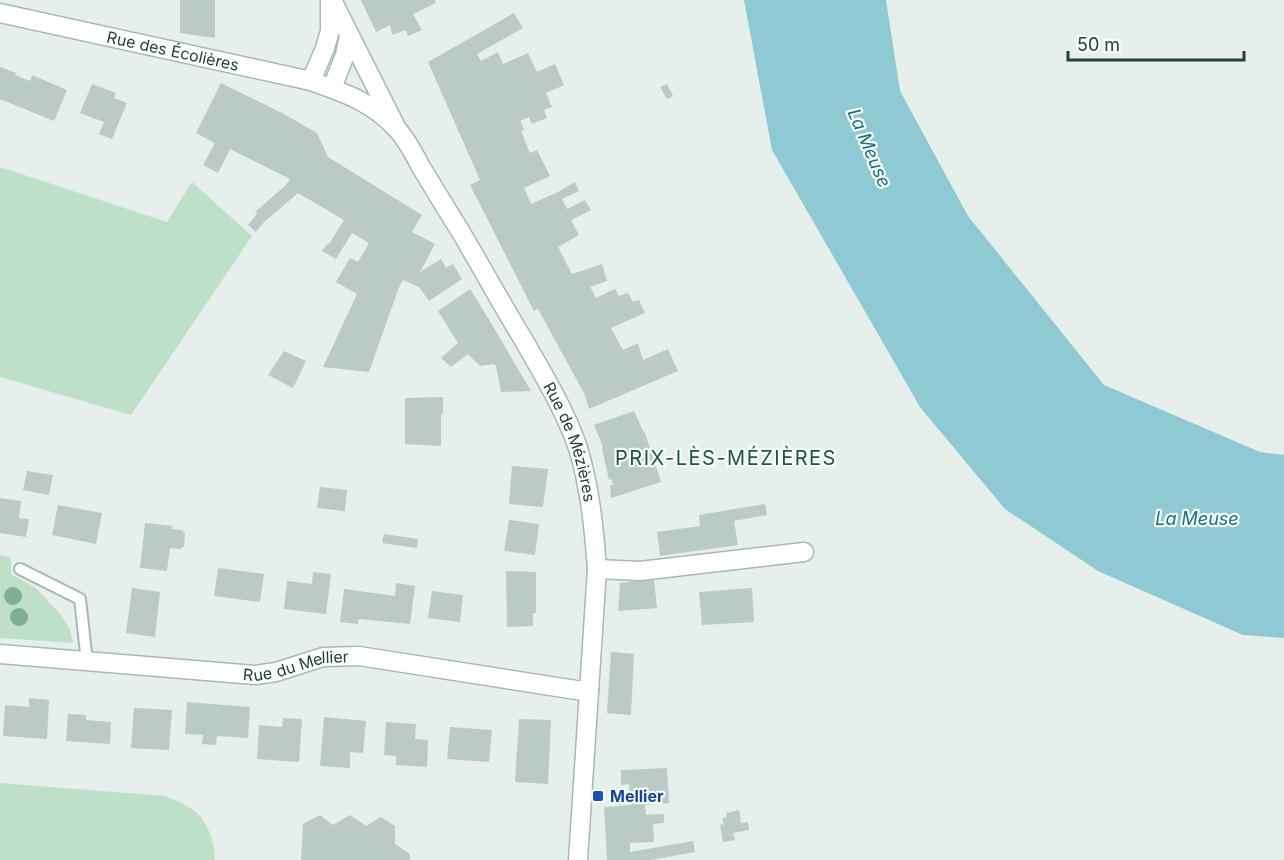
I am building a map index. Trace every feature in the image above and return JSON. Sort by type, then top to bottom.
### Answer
[{"type":"street","points":[[331,0],[398,130]]},
{"type":"street","points":[[311,81],[326,48],[330,31],[331,0]]},
{"type":"street","name":"Rue des Écolières","points":[[0,13],[311,81],[338,91]]},
{"type":"street","points":[[338,91],[349,35]]},
{"type":"street","name":"Rue de Mézières","points":[[338,91],[368,105],[398,130],[471,249],[545,378],[569,427],[580,456],[595,530],[597,569],[578,860]]},
{"type":"street","points":[[597,569],[640,571],[804,552]]},
{"type":"street","name":"Rue du Mellier","points":[[0,654],[255,675],[276,672],[323,657],[359,656],[590,692]]},
{"type":"lane","points":[[21,569],[80,599],[87,662]]},
{"type":"green space","points":[[0,167],[167,222],[192,182],[252,236],[131,415],[0,377]]},
{"type":"green space","points":[[0,555],[11,557],[11,574],[37,589],[61,615],[70,630],[73,643],[0,638]]},
{"type":"green space","points":[[0,783],[165,796],[188,807],[203,819],[211,836],[215,860],[0,860]]},
{"type":"water","name":"La Meuse","points":[[744,0],[886,0],[900,91],[968,216],[1104,385],[1260,452],[1284,455],[1284,638],[1243,635],[1098,571],[1005,509],[920,407],[772,150]]},
{"type":"building","points":[[180,0],[215,0],[215,38],[180,33]]},
{"type":"building","points":[[361,0],[435,0],[436,3],[413,14],[422,30],[408,36],[406,30],[392,35],[390,25],[376,32]]},
{"type":"building","points":[[514,13],[523,28],[477,54],[481,61],[498,52],[503,64],[528,53],[537,72],[555,64],[564,85],[546,93],[552,107],[544,110],[547,118],[532,124],[529,117],[520,121],[524,129],[521,131],[530,153],[537,150],[550,176],[524,188],[531,204],[575,182],[579,191],[562,199],[567,209],[585,200],[591,210],[571,220],[579,235],[558,247],[572,274],[602,264],[607,281],[590,287],[596,298],[615,289],[619,296],[628,293],[633,302],[639,300],[645,313],[611,328],[623,350],[638,343],[643,360],[668,349],[678,371],[589,409],[585,395],[538,309],[534,311],[470,185],[480,180],[428,62]]},
{"type":"building","points":[[0,67],[30,81],[32,75],[67,90],[54,121],[0,99]]},
{"type":"building","points":[[221,83],[317,133],[328,157],[422,215],[412,232],[435,244],[420,272],[441,259],[446,268],[453,264],[462,279],[429,301],[419,287],[403,280],[369,372],[323,367],[357,294],[336,282],[350,258],[358,262],[369,243],[352,233],[336,259],[322,251],[344,220],[298,193],[264,222],[256,232],[248,225],[257,214],[255,212],[290,179],[230,149],[218,173],[203,165],[215,143],[196,133]]},
{"type":"building","points":[[92,84],[116,93],[114,98],[127,103],[112,139],[99,134],[104,122],[80,113]]},
{"type":"building","points":[[667,84],[673,96],[667,99],[660,87]]},
{"type":"building","points":[[470,289],[531,391],[501,392],[496,366],[494,364],[480,366],[468,354],[451,367],[441,358],[458,343],[438,311]]},
{"type":"building","points":[[284,351],[306,361],[293,388],[268,375]]},
{"type":"building","points":[[443,397],[441,446],[405,444],[405,398]]},
{"type":"building","points":[[634,411],[645,433],[661,482],[611,498],[612,479],[609,480],[603,447],[594,425]]},
{"type":"building","points":[[512,466],[548,469],[543,507],[509,504]]},
{"type":"building","points":[[27,471],[53,475],[49,495],[23,490]]},
{"type":"building","points":[[320,487],[347,490],[345,511],[317,508]]},
{"type":"building","points":[[0,498],[21,501],[19,518],[29,519],[26,537],[0,533]]},
{"type":"building","points":[[765,504],[767,515],[734,521],[738,545],[660,556],[657,532],[700,526],[699,515]]},
{"type":"building","points":[[58,505],[102,513],[96,544],[52,535]]},
{"type":"building","points":[[509,520],[539,524],[535,555],[504,551]]},
{"type":"building","points":[[145,523],[173,526],[172,529],[182,530],[185,534],[184,546],[180,549],[170,548],[167,571],[140,568]]},
{"type":"building","points":[[384,534],[418,539],[417,548],[382,543]]},
{"type":"building","points":[[218,568],[264,574],[260,602],[214,596]]},
{"type":"building","points":[[506,571],[536,572],[536,613],[533,613],[533,626],[507,627]]},
{"type":"building","points":[[313,572],[331,574],[326,614],[284,609],[287,581],[312,584]]},
{"type":"building","points":[[654,579],[657,608],[618,611],[620,583]]},
{"type":"building","points":[[396,583],[415,586],[410,624],[359,619],[358,624],[340,622],[344,589],[395,596]]},
{"type":"building","points":[[132,588],[160,592],[155,637],[126,633]]},
{"type":"building","points":[[752,588],[754,622],[702,625],[699,592]]},
{"type":"building","points":[[432,591],[463,595],[460,622],[428,618]]},
{"type":"building","points":[[611,652],[634,654],[631,715],[607,713]]},
{"type":"building","points":[[29,698],[49,700],[47,739],[3,736],[5,705],[29,707]]},
{"type":"building","points":[[187,702],[250,707],[248,738],[217,736],[216,745],[202,744],[203,735],[185,734]]},
{"type":"building","points":[[134,708],[172,710],[169,750],[131,748]]},
{"type":"building","points":[[68,714],[86,715],[86,720],[111,722],[110,744],[66,741]]},
{"type":"building","points":[[324,717],[366,721],[363,753],[350,752],[350,768],[320,766]]},
{"type":"building","points":[[283,718],[302,719],[299,762],[257,759],[259,725],[282,727]]},
{"type":"building","points":[[519,719],[551,720],[548,784],[515,782]]},
{"type":"building","points":[[386,722],[416,724],[415,739],[428,740],[427,767],[396,765],[396,756],[384,755]]},
{"type":"building","points":[[450,727],[492,730],[489,762],[447,759]]},
{"type":"building","points":[[667,768],[669,803],[645,805],[646,815],[664,814],[664,823],[653,824],[654,842],[630,843],[630,852],[693,841],[695,852],[651,860],[607,860],[604,807],[631,805],[629,784],[621,785],[621,770]]},
{"type":"building","points":[[739,810],[741,823],[748,822],[749,830],[733,833],[735,840],[723,842],[720,825],[724,824],[722,818],[727,817],[726,813]]},
{"type":"building","points":[[320,815],[333,825],[350,815],[366,826],[381,817],[395,826],[395,844],[410,854],[410,860],[301,860],[303,824]]},
{"type":"place","name":"Mellier","points":[[598,796]]},
{"type":"district","name":"PRIX-LÈS-MÉZIÈRES","points":[[726,458]]}]
